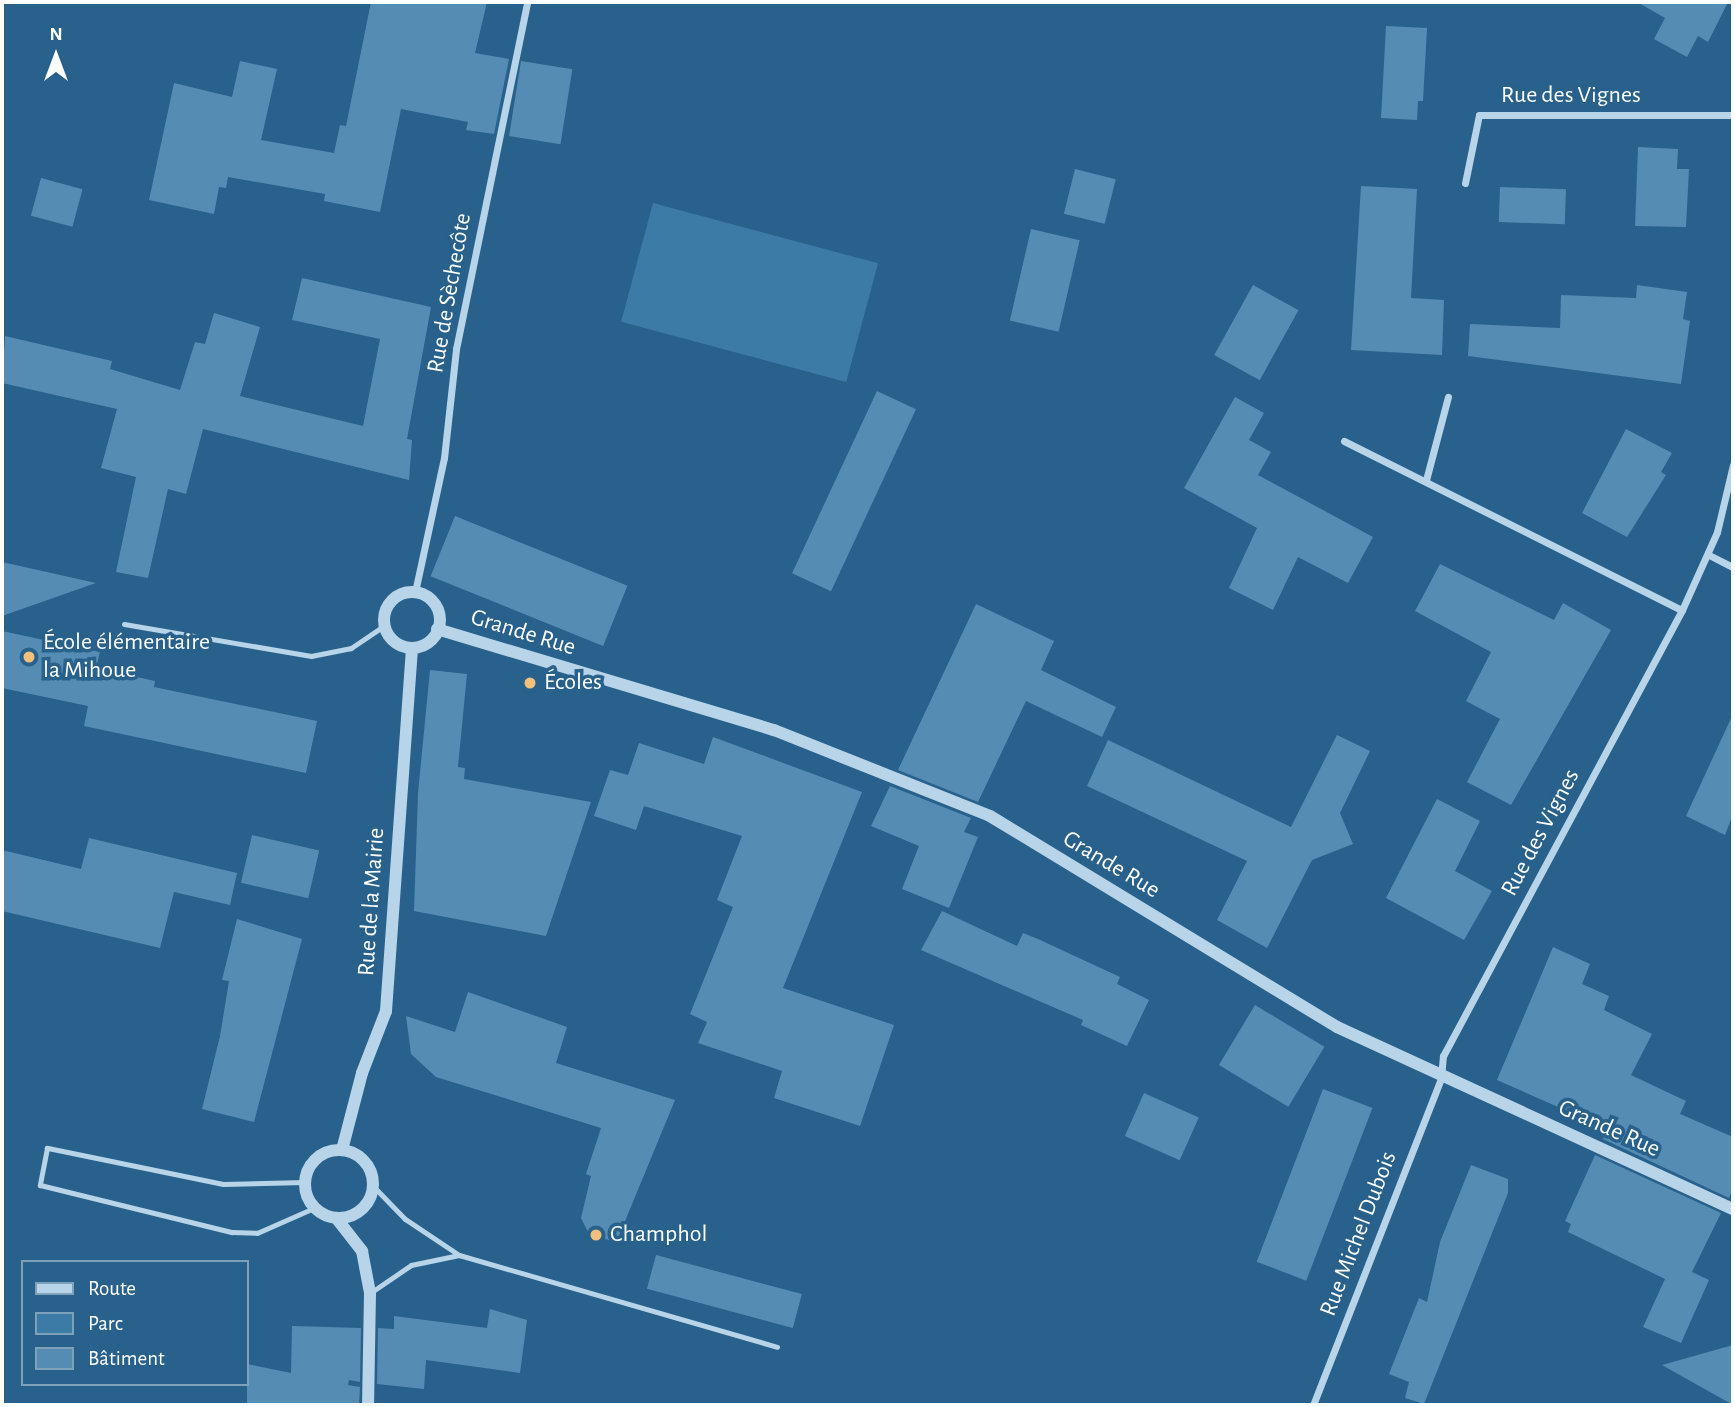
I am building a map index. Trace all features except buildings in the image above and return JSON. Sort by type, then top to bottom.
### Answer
[{"type":"street","name":"Rue de Sèchecôte","points":[[415,592],[444,458],[456,349],[527,2]]},
{"type":"street","name":"Rue des Vignes","points":[[1465,183],[1479,115],[1733,115]]},
{"type":"street","points":[[1426,480],[1448,397]]},
{"type":"street","points":[[1344,441],[1682,610]]},
{"type":"street","name":"Rue des Vignes","points":[[1441,1078],[1443,1056],[1709,555],[1733,465]]},
{"type":"street","points":[[1709,555],[1733,567]]},
{"type":"street","points":[[415,592],[437,606],[437,629],[432,638],[412,649],[389,638],[384,626],[391,603],[401,594],[415,592]]},
{"type":"street","name":"Grande Rue","points":[[437,629],[774,730],[990,816],[1337,1027],[1441,1078],[1733,1209]]},
{"type":"street","name":"Rue de la Mairie","points":[[342,1150],[362,1073],[386,1011],[412,649]]},
{"type":"street","name":"Rue Michel Dubois","points":[[1313,1405],[1441,1078]]},
{"type":"street","points":[[337,1219],[363,1209],[374,1187],[365,1161],[342,1150],[316,1159],[305,1182],[314,1208],[337,1219],[362,1251],[370,1293],[368,1405]]},
{"type":"lane","points":[[124,624],[311,656],[351,648],[384,626]]},
{"type":"lane","points":[[305,1182],[223,1184],[47,1148],[40,1185],[232,1232],[257,1233],[314,1208]]},
{"type":"lane","points":[[374,1187],[405,1219],[458,1255],[777,1347]]},
{"type":"lane","points":[[370,1293],[411,1265],[458,1255]]},
{"type":"green space","points":[[653,203],[878,263],[846,382],[621,322]]},
{"type":"place","name":"École élémentaire la Mihoue","points":[[29,657]]},
{"type":"place","name":"Écoles","points":[[530,683]]},
{"type":"place","name":"Champhol","points":[[596,1235]]}]
